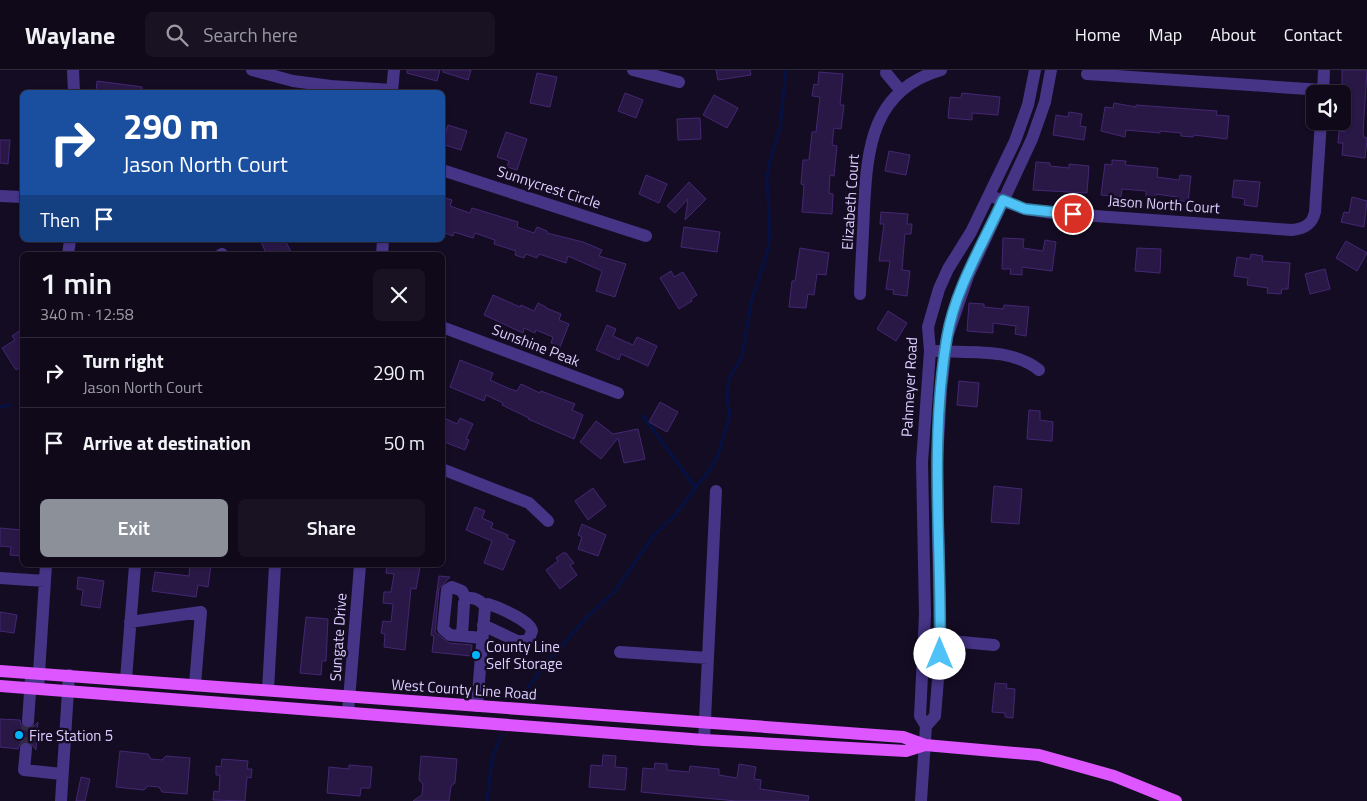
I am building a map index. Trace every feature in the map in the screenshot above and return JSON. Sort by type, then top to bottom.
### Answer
[{"type":"main road","name":"West County Line Road","points":[[0,671],[903,737],[925,745],[1039,755],[1114,776],[1176,801]]},
{"type":"main road","name":"West County Line Road","points":[[0,686],[704,740],[906,751],[925,745]]},
{"type":"main road","points":[[476,722],[477,706]]},
{"type":"street","points":[[73,70],[74,90]]},
{"type":"street","points":[[252,70],[302,82],[382,90]]},
{"type":"street","points":[[392,90],[394,70]]},
{"type":"street","points":[[633,70],[679,82]]},
{"type":"street","name":"Elizabeth Court","points":[[860,294],[868,158],[874,135],[892,100],[901,91],[919,78],[941,70]]},
{"type":"street","points":[[1028,70],[1051,71]]},
{"type":"street","name":"Pahmeyer Road","points":[[921,801],[926,726],[920,716],[925,615],[922,462],[930,351],[928,327],[939,289],[948,269],[971,232],[1022,122],[1035,70]]},
{"type":"street","points":[[1323,85],[1324,70]]},
{"type":"street","name":"Pahmeyer Road","points":[[926,726],[935,716],[940,640],[937,461],[940,398],[951,322],[960,294],[1039,120],[1051,71]]},
{"type":"street","points":[[886,73],[901,91]]},
{"type":"street","points":[[1087,74],[1306,91]]},
{"type":"street","name":"Jason North Court","points":[[990,194],[1025,209],[1053,213],[1292,230],[1304,228],[1308,225],[1315,212],[1320,130]]},
{"type":"street","name":"Sunnycrest Circle","points":[[445,171],[646,236]]},
{"type":"street","points":[[0,196],[20,197]]},
{"type":"street","name":"Sunshine Peak","points":[[445,328],[618,393]]},
{"type":"street","points":[[930,351],[1017,357],[1039,370]]},
{"type":"street","points":[[445,470],[529,503],[548,521]]},
{"type":"street","points":[[704,740],[716,491]]},
{"type":"street","points":[[28,721],[34,688],[46,567]]},
{"type":"street","points":[[126,679],[135,567]]},
{"type":"street","points":[[268,690],[275,567]]},
{"type":"street","name":"Sungate Drive","points":[[348,712],[360,567]]},
{"type":"street","points":[[0,578],[45,581]]},
{"type":"street","points":[[466,599],[458,589],[452,587],[447,590],[443,629],[450,635],[482,638]]},
{"type":"street","points":[[466,599],[476,599],[485,607]]},
{"type":"street","points":[[462,636],[464,603],[466,599]]},
{"type":"street","points":[[483,625],[519,642],[529,639],[532,631],[529,624],[495,606],[488,604],[485,607]]},
{"type":"street","points":[[477,706],[485,607]]},
{"type":"street","points":[[130,622],[201,612],[195,684]]},
{"type":"street","points":[[940,640],[994,646]]},
{"type":"street","points":[[620,652],[708,658]]},
{"type":"street","points":[[61,801],[69,675]]},
{"type":"street","points":[[26,750],[24,770],[62,774]]},
{"type":"building","points":[[407,70],[440,70],[437,81],[407,73]]},
{"type":"building","points":[[443,70],[471,70],[468,80],[443,72]]},
{"type":"building","points":[[716,70],[750,70],[751,75],[718,80]]},
{"type":"building","points":[[1342,70],[1367,70],[1363,133],[1364,137],[1367,138],[1365,158],[1342,155],[1343,143],[1338,143],[1339,131],[1351,130],[1351,85],[1342,85]]},
{"type":"building","points":[[819,72],[843,74],[840,105],[844,105],[841,129],[834,128],[832,145],[837,146],[834,176],[830,175],[829,193],[833,194],[832,214],[802,212],[804,185],[801,184],[803,160],[809,160],[812,132],[816,132],[820,97],[812,96],[814,84],[818,85]]},
{"type":"building","points":[[537,73],[557,77],[550,107],[530,103]]},
{"type":"building","points":[[97,81],[142,87],[142,90],[96,90]]},
{"type":"building","points":[[625,93],[643,100],[636,118],[618,111]]},
{"type":"building","points":[[962,93],[1000,97],[998,115],[972,113],[972,120],[948,118],[950,97],[961,98]]},
{"type":"building","points":[[714,95],[738,108],[727,128],[703,115]]},
{"type":"building","points":[[1114,103],[1136,107],[1136,105],[1217,111],[1216,115],[1229,116],[1227,139],[1194,135],[1193,137],[1181,136],[1181,133],[1160,131],[1160,133],[1126,130],[1125,137],[1101,131],[1105,107],[1113,108]]},
{"type":"building","points":[[1069,112],[1082,114],[1080,126],[1086,127],[1084,140],[1053,135],[1056,115],[1068,117]]},
{"type":"building","points":[[700,118],[701,139],[678,140],[677,119]]},
{"type":"building","points":[[448,125],[467,131],[461,150],[445,145],[445,134]]},
{"type":"building","points":[[506,132],[527,139],[517,170],[507,167],[509,161],[497,157]]},
{"type":"building","points":[[0,140],[10,140],[8,164],[0,163]]},
{"type":"building","points":[[889,151],[910,155],[906,175],[885,171]]},
{"type":"building","points":[[1112,160],[1126,161],[1125,165],[1158,168],[1157,177],[1179,180],[1180,175],[1191,176],[1188,202],[1177,200],[1177,197],[1156,194],[1155,199],[1146,198],[1146,191],[1122,189],[1121,197],[1101,195],[1105,164],[1112,165]]},
{"type":"building","points":[[1036,162],[1050,163],[1050,166],[1069,168],[1069,164],[1089,166],[1087,193],[1033,190]]},
{"type":"building","points":[[646,175],[667,184],[659,203],[639,194]]},
{"type":"building","points":[[1234,180],[1260,182],[1257,207],[1244,205],[1245,199],[1232,197]]},
{"type":"building","points":[[689,182],[706,199],[685,220],[688,199],[675,213],[667,206]]},
{"type":"building","points":[[1352,197],[1367,201],[1364,227],[1341,222],[1344,212],[1349,213]]},
{"type":"building","points":[[445,198],[452,200],[450,206],[470,213],[472,208],[518,222],[517,227],[534,233],[537,227],[547,231],[547,233],[583,242],[602,250],[599,256],[626,264],[615,297],[596,291],[602,271],[568,256],[566,263],[539,254],[537,258],[526,254],[524,258],[515,255],[516,251],[494,244],[495,240],[475,233],[473,238],[454,232],[453,236],[445,233]]},
{"type":"building","points":[[881,212],[908,214],[907,224],[912,224],[911,234],[905,234],[902,270],[910,271],[907,296],[893,294],[894,290],[886,289],[890,261],[879,261],[884,224],[880,224]]},
{"type":"building","points":[[684,227],[720,232],[717,252],[681,247]]},
{"type":"building","points":[[1003,238],[1024,239],[1023,248],[1043,251],[1045,240],[1056,242],[1052,271],[1022,267],[1022,275],[1010,274],[1011,269],[1002,269]]},
{"type":"building","points":[[1346,241],[1367,253],[1357,271],[1336,258]]},
{"type":"building","points":[[261,242],[286,242],[291,252],[266,252]]},
{"type":"building","points":[[800,248],[829,253],[826,275],[817,274],[814,295],[808,294],[806,308],[789,307],[792,281],[795,281]]},
{"type":"building","points":[[1137,248],[1161,249],[1160,273],[1135,271]]},
{"type":"building","points":[[1251,254],[1263,256],[1262,261],[1290,263],[1288,289],[1282,289],[1281,294],[1267,293],[1268,288],[1247,285],[1248,278],[1234,276],[1237,257],[1250,259]]},
{"type":"building","points":[[1325,269],[1330,289],[1310,294],[1305,274]]},
{"type":"building","points":[[671,271],[674,277],[683,272],[697,295],[691,299],[692,301],[679,309],[660,278]]},
{"type":"building","points":[[493,295],[534,311],[538,303],[561,314],[559,320],[569,324],[560,347],[551,343],[553,337],[536,330],[535,333],[524,328],[523,333],[484,315]]},
{"type":"building","points":[[969,303],[984,304],[984,307],[1003,309],[1004,305],[1029,307],[1026,336],[1015,334],[1016,326],[993,323],[993,333],[967,331]]},
{"type":"building","points":[[888,311],[907,323],[896,341],[877,329]]},
{"type":"building","points":[[607,325],[616,329],[613,336],[633,345],[637,337],[657,346],[648,366],[621,354],[619,360],[596,350]]},
{"type":"building","points":[[20,330],[20,367],[16,370],[2,348],[15,340],[12,336]]},
{"type":"building","points":[[460,360],[493,373],[490,380],[510,389],[517,391],[521,384],[540,393],[541,391],[575,404],[572,410],[583,415],[574,439],[528,419],[486,395],[484,401],[450,387]]},
{"type":"building","points":[[959,381],[979,383],[977,407],[957,405]]},
{"type":"building","points":[[660,402],[678,412],[667,432],[649,422]]},
{"type":"building","points":[[1029,410],[1040,411],[1040,420],[1053,422],[1052,441],[1027,439]]},
{"type":"building","points":[[445,418],[457,424],[460,418],[473,424],[466,439],[469,440],[465,450],[445,442]]},
{"type":"building","points":[[596,421],[613,434],[638,429],[645,459],[624,463],[618,438],[601,459],[580,442]]},
{"type":"building","points":[[994,486],[1022,489],[1019,524],[991,522]]},
{"type":"building","points":[[593,488],[606,506],[588,520],[575,501]]},
{"type":"building","points":[[475,507],[485,511],[482,518],[493,523],[491,528],[508,535],[507,538],[515,541],[503,570],[484,563],[492,541],[466,530]]},
{"type":"building","points":[[582,524],[606,535],[598,556],[578,549],[582,537],[578,535]]},
{"type":"building","points":[[0,528],[20,530],[20,556],[10,555],[11,547],[0,546]]},
{"type":"building","points":[[566,553],[574,563],[570,565],[577,575],[560,589],[546,570],[558,561],[556,558]]},
{"type":"building","points":[[190,567],[211,567],[208,587],[198,585],[196,597],[152,591],[155,572],[189,576]]},
{"type":"building","points":[[387,567],[420,567],[416,589],[411,588],[405,650],[384,647],[385,634],[381,633],[383,621],[391,622],[393,604],[383,603],[384,592],[391,592],[394,574],[386,573]]},
{"type":"building","points":[[439,576],[450,577],[439,589],[435,632],[449,643],[472,645],[471,656],[432,652],[434,636],[431,635]]},
{"type":"building","points":[[78,577],[104,581],[100,608],[81,605],[83,590],[77,589]]},
{"type":"building","points":[[0,612],[17,615],[14,633],[0,631]]},
{"type":"building","points":[[306,617],[328,619],[326,661],[322,661],[321,675],[300,673]]},
{"type":"building","points":[[995,683],[1007,684],[1006,688],[1015,689],[1013,718],[1005,717],[1005,713],[992,712]]},
{"type":"building","name":"Fire Station 5","points":[[0,719],[20,720],[21,725],[27,729],[32,728],[38,722],[36,750],[31,743],[26,741],[20,744],[18,749],[0,747]]},
{"type":"building","points":[[120,751],[148,754],[151,759],[162,760],[166,756],[190,758],[187,794],[162,792],[159,787],[148,786],[144,790],[116,787]]},
{"type":"building","points":[[603,755],[616,756],[615,767],[627,768],[625,790],[589,787],[591,765],[602,766]]},
{"type":"building","points":[[421,756],[457,759],[455,783],[451,786],[449,801],[413,801],[422,795],[423,784],[419,780]]},
{"type":"building","points":[[222,759],[248,761],[247,769],[252,769],[251,778],[247,777],[245,801],[213,800],[214,791],[219,792],[220,775],[216,775],[216,766],[221,767]]},
{"type":"building","points":[[655,763],[667,764],[667,770],[689,772],[690,766],[719,769],[719,775],[737,778],[739,764],[756,767],[754,779],[761,780],[760,789],[809,796],[808,801],[736,801],[641,792],[643,768],[654,769]]},
{"type":"building","points":[[349,765],[372,767],[370,788],[361,788],[360,796],[327,793],[329,767],[349,769]]},
{"type":"building","points":[[81,777],[90,779],[85,801],[76,801]]},
{"type":"waterway","points":[[523,695],[543,667],[587,617],[614,592],[654,535],[675,515],[711,468],[718,455],[730,414],[727,398],[729,379],[742,356],[751,303],[767,254],[770,235],[767,178],[770,160],[780,128],[786,70]]},
{"type":"waterway","points":[[0,407],[10,405]]},
{"type":"waterway","points":[[643,416],[695,487]]},
{"type":"waterway","points":[[487,801],[492,759],[501,735]]},
{"type":"tunnel","points":[[26,749],[28,721]]},
{"type":"place","name":"County Line Self Storage","points":[[476,655]]},
{"type":"place","name":"Fire Station 5","points":[[19,735]]},
{"type":"route","points":[[940,654],[938,424],[947,337],[951,322],[960,294],[1003,200],[1025,209],[1073,214]]}]
